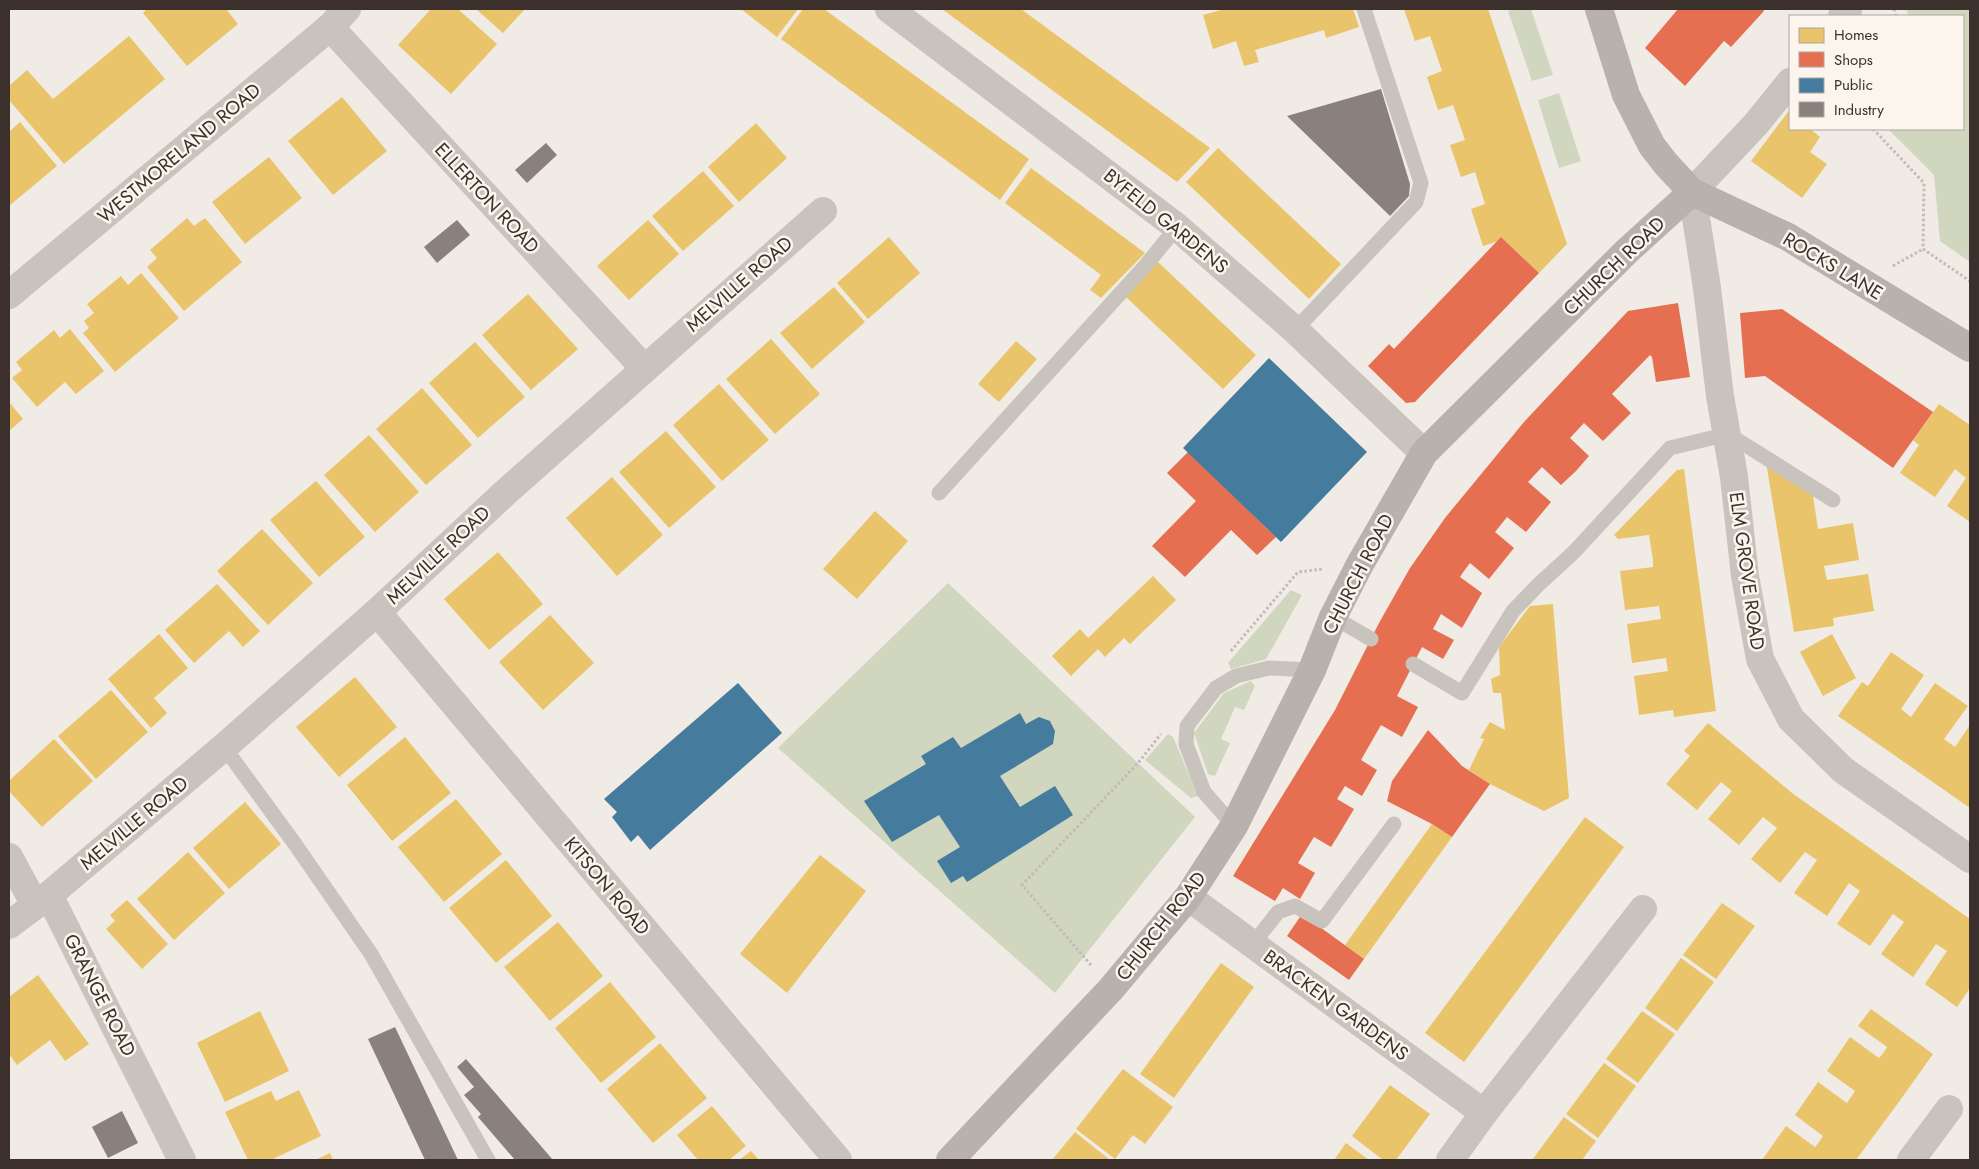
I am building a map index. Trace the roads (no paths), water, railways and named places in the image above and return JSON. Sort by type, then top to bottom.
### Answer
[{"type":"main road","points":[[1599,9],[1626,95],[1639,122],[1652,146],[1692,192]]},
{"type":"main road","name":"ROCKS LANE","points":[[1692,192],[1788,237],[1970,348]]},
{"type":"main road","name":"CHURCH ROAD","points":[[950,1160],[1111,989],[1188,897],[1234,826],[1312,670],[1333,617],[1359,566],[1424,453],[1627,251],[1692,192]]},
{"type":"street","name":"BYFELD GARDENS","points":[[889,9],[1177,227],[1295,330],[1424,453]]},
{"type":"street","name":"WESTMORELAND ROAD","points":[[9,294],[338,18]]},
{"type":"street","name":"ELLERTON ROAD","points":[[338,18],[644,368]]},
{"type":"street","points":[[1692,192],[1756,124],[1789,83]]},
{"type":"street","name":"ELM GROVE ROAD","points":[[1692,192],[1707,288],[1720,396],[1728,434],[1745,576],[1760,659],[1791,719],[1843,770],[1970,859]]},
{"type":"street","name":"MELVILLE ROAD","points":[[9,925],[42,900],[224,747],[377,612],[507,491],[644,368],[823,211]]},
{"type":"street","name":"KITSON ROAD","points":[[377,612],[838,1160]]},
{"type":"street","name":"GRANGE ROAD","points":[[9,857],[42,900],[182,1160]]},
{"type":"street","name":"BRACKEN GARDENS","points":[[1188,897],[1484,1114]]},
{"type":"street","points":[[1450,1160],[1643,910]]},
{"type":"street","points":[[1911,1160],[1949,1109]]},
{"type":"lane","points":[[1295,330],[1416,202],[1421,183],[1364,9]]},
{"type":"lane","points":[[938,493],[1146,265],[1177,227]]},
{"type":"lane","points":[[1413,664],[1462,693],[1513,612],[1538,585],[1574,552],[1670,448],[1728,434],[1833,500]]},
{"type":"lane","points":[[1333,617],[1371,639]]},
{"type":"lane","points":[[1234,826],[1204,792],[1186,744],[1188,726],[1216,688],[1236,676],[1269,668],[1312,670]]},
{"type":"lane","points":[[224,747],[295,844],[371,954],[488,1160]]},
{"type":"lane","points":[[1253,944],[1278,912],[1295,906],[1322,921],[1394,824]]}]
